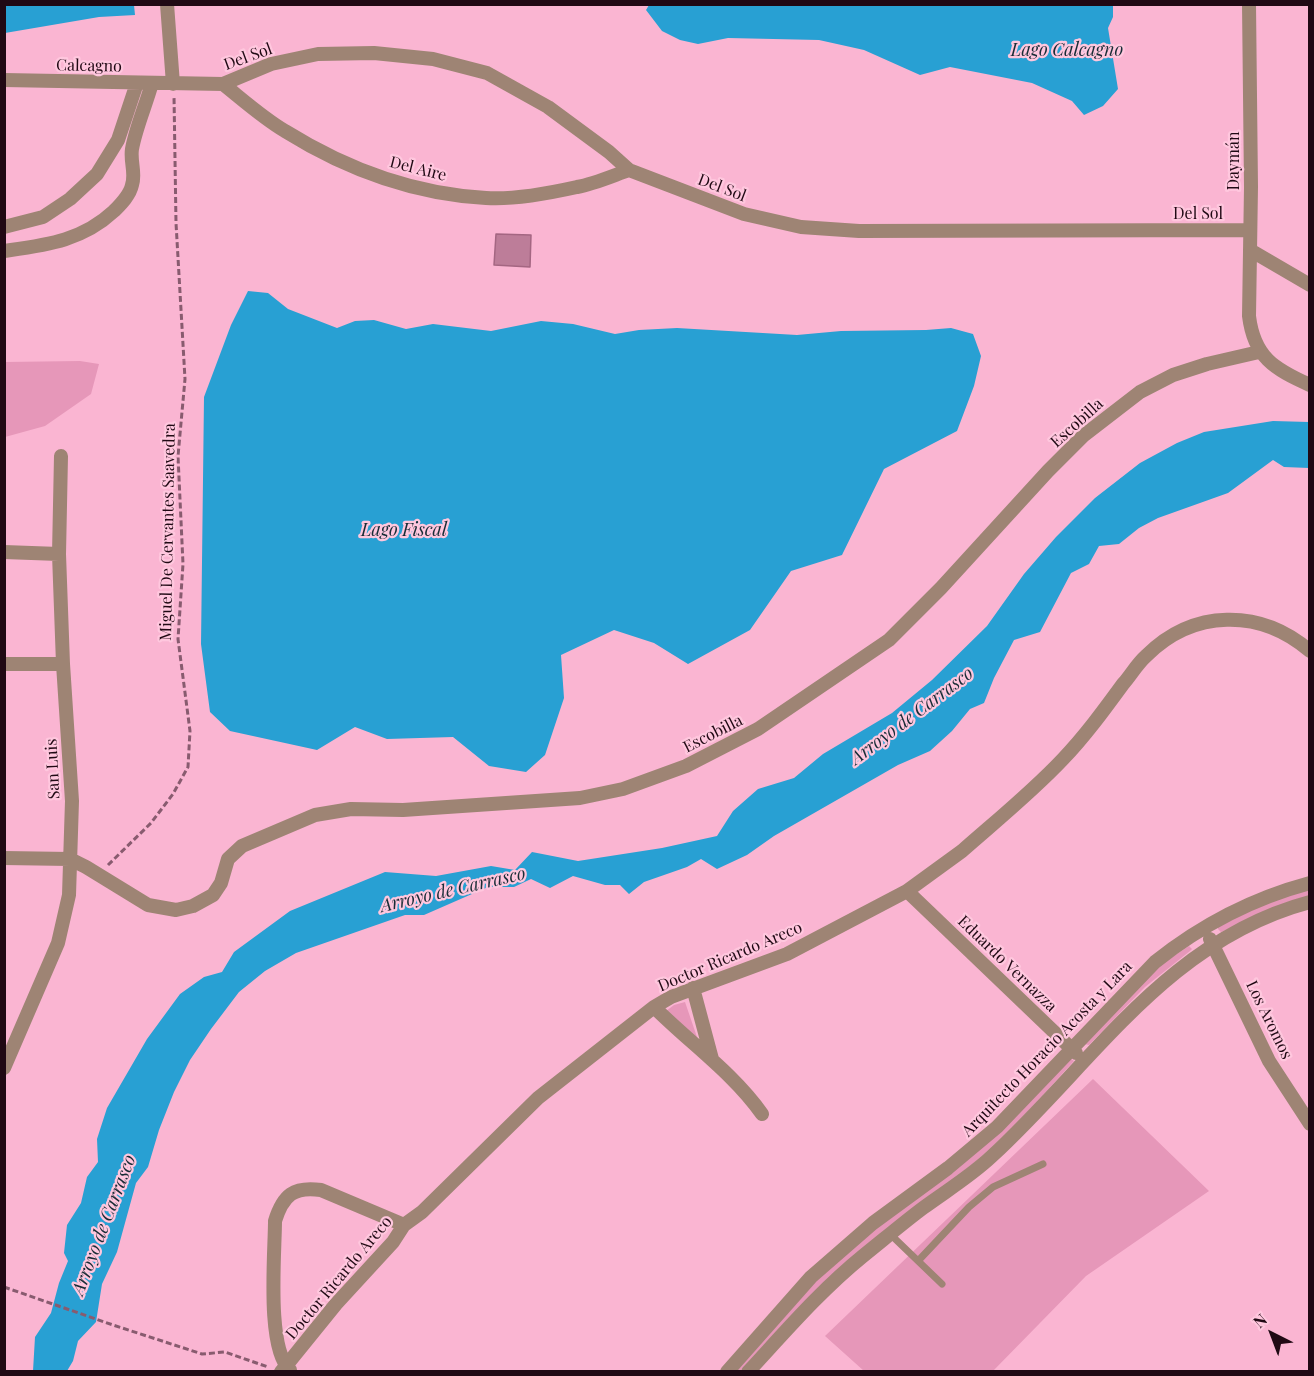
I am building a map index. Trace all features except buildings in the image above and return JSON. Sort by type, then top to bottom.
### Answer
[{"type":"street","points":[[167,4],[173,84]]},
{"type":"street","name":"Daymán","points":[[1249,4],[1251,187],[1249,316],[1251,333],[1259,352]]},
{"type":"street","name":"Del Sol","points":[[223,84],[271,64],[318,54],[374,52],[433,59],[487,73],[548,107],[609,152],[629,170],[744,214],[774,222],[829,230],[1249,230]]},
{"type":"street","name":"Calcagno","points":[[4,80],[223,84]]},
{"type":"street","points":[[4,227],[43,217],[70,199],[97,174],[118,140],[137,83]]},
{"type":"street","points":[[4,251],[54,244],[84,232],[105,219],[122,203],[132,187],[134,173],[131,160],[132,147],[152,83]]},
{"type":"street","name":"Del Aire","points":[[223,84],[282,130],[320,152],[394,182],[437,193],[488,198],[533,194],[578,187],[629,170]]},
{"type":"street","points":[[1250,250],[1310,285]]},
{"type":"street","points":[[1259,352],[1291,377],[1310,385]]},
{"type":"street","name":"Escobilla","points":[[70,860],[98,874],[148,905],[176,910],[193,906],[213,895],[221,883],[228,859],[242,846],[315,814],[351,809],[403,810],[580,798],[623,789],[686,766],[758,729],[889,640],[941,588],[1083,436],[1140,392],[1173,375],[1207,364],[1259,352]]},
{"type":"street","name":"San Luis","points":[[4,1068],[8,1050],[58,943],[69,895],[72,801],[59,554],[61,456]]},
{"type":"street","points":[[4,552],[59,554]]},
{"type":"street","name":"Doctor Ricardo Areco","points":[[286,1370],[336,1304],[393,1242],[404,1226],[422,1212],[538,1098],[654,1007],[671,997],[787,954],[906,891],[962,851],[1063,759],[1145,656],[1186,627],[1220,619],[1239,619],[1258,623],[1296,639],[1310,651]]},
{"type":"street","points":[[4,664],[63,664]]},
{"type":"street","points":[[4,858],[70,860]]},
{"type":"street","name":"Arquitecto Horacio Acosta y Lara","points":[[727,1371],[811,1277],[873,1223],[977,1145],[997,1127],[1155,962],[1179,943],[1205,927],[1260,899],[1310,883]]},
{"type":"street","name":"Eduardo Vernazza","points":[[906,891],[1084,1060]]},
{"type":"street","name":"Arquitecto Horacio Acosta y Lara","points":[[748,1371],[806,1308],[861,1257],[992,1157],[1162,982],[1213,944],[1269,915],[1310,902]]},
{"type":"street","name":"Los Aromos","points":[[1205,927],[1269,1061],[1304,1107],[1310,1124]]},
{"type":"street","points":[[693,988],[712,1060]]},
{"type":"street","points":[[654,1007],[712,1060],[754,1102],[762,1114]]},
{"type":"street","points":[[286,1370],[277,1338],[274,1316],[275,1221],[287,1197],[308,1188],[321,1190],[404,1226]]},
{"type":"lane","points":[[918,1261],[969,1208],[993,1187],[1043,1164]]},
{"type":"lane","points":[[890,1234],[942,1284]]},
{"type":"path","name":"Miguel De Cervantes Saavedra","points":[[98,874],[151,823],[173,794],[188,767],[190,730],[178,639],[183,564],[178,456],[184,379],[176,224],[173,84]]},
{"type":"path","points":[[4,1287],[202,1354],[225,1352],[266,1367],[286,1370]]},
{"type":"shaded area","points":[[80,361],[99,364],[91,394],[45,426],[5,437],[5,362]]},
{"type":"shaded area","points":[[1309,889],[1309,896],[1264,912],[1221,932],[1218,929],[1259,906]]},
{"type":"shaded area","points":[[1189,946],[1192,949],[1190,951],[1145,987],[1089,1045],[1084,1044],[1160,965]]},
{"type":"shaded area","points":[[685,1002],[698,1040],[666,1011],[674,1005]]},
{"type":"shaded area","points":[[1070,1058],[1074,1061],[988,1150],[845,1263],[804,1302],[740,1371],[732,1372],[816,1281]]},
{"type":"shaded area","points":[[1093,1079],[1209,1191],[1086,1276],[993,1371],[864,1371],[825,1336]]},
{"type":"water","points":[[5,4],[134,5],[135,15],[99,17],[5,33]]},
{"type":"water","name":"Lago Calcagno","points":[[649,5],[1113,5],[1113,17],[1108,28],[1118,89],[1103,106],[1084,115],[1072,101],[1032,83],[950,67],[920,75],[864,50],[819,40],[728,38],[698,44],[680,40],[662,31],[646,10]]},
{"type":"water","name":"Lago Fiscal","points":[[248,291],[268,293],[288,309],[337,328],[355,321],[374,320],[406,329],[433,324],[491,331],[541,321],[573,324],[615,334],[677,328],[797,335],[841,331],[951,328],[973,334],[981,356],[974,386],[957,431],[884,469],[842,555],[791,571],[750,630],[688,664],[654,643],[614,630],[561,655],[564,698],[545,755],[526,772],[489,766],[453,737],[387,739],[355,727],[317,750],[230,731],[210,712],[201,644],[204,397],[231,325]]},
{"type":"water","name":"Arroyo de Carrasco","points":[[1273,421],[1309,422],[1309,468],[1284,467],[1273,460],[1228,493],[1158,518],[1139,528],[1119,544],[1099,546],[1089,564],[1071,573],[1040,632],[1014,640],[984,703],[970,709],[952,731],[930,751],[898,765],[774,836],[747,855],[717,869],[701,859],[687,867],[644,882],[629,894],[620,885],[605,885],[573,876],[550,888],[531,879],[514,887],[488,887],[424,915],[405,915],[296,953],[265,971],[239,992],[211,1029],[190,1060],[174,1092],[148,1167],[136,1183],[117,1252],[102,1284],[96,1322],[78,1341],[73,1361],[67,1371],[33,1371],[35,1337],[51,1313],[68,1261],[64,1253],[67,1225],[81,1203],[87,1177],[98,1162],[97,1139],[107,1108],[147,1039],[180,994],[204,977],[222,972],[234,952],[290,911],[385,872],[436,876],[491,866],[515,870],[532,852],[578,861],[662,848],[717,836],[733,811],[758,789],[794,778],[823,754],[892,713],[932,680],[987,626],[1024,574],[1056,537],[1095,498],[1140,463],[1177,443],[1204,432]]}]
